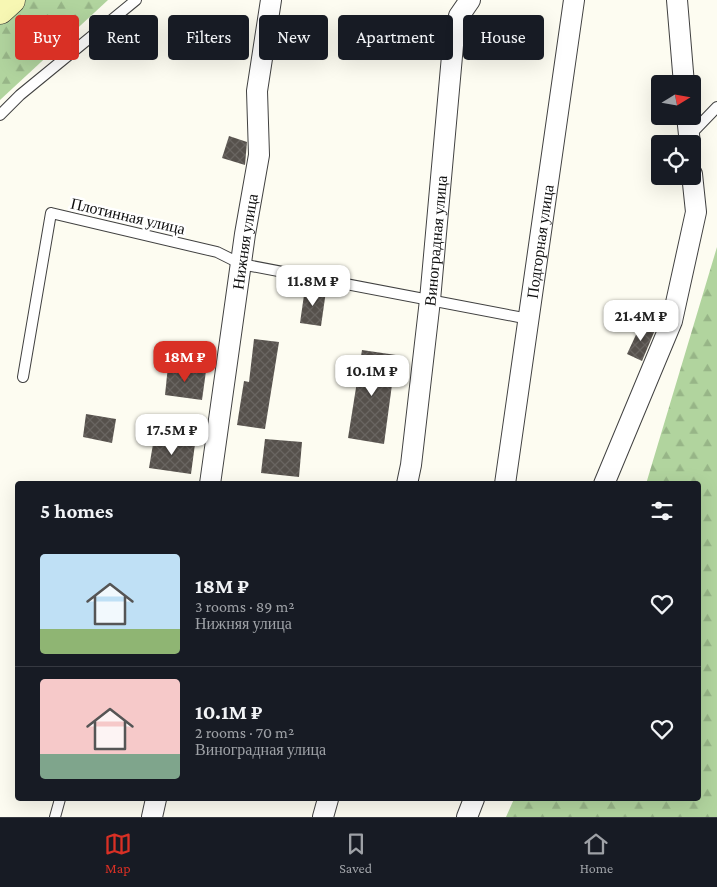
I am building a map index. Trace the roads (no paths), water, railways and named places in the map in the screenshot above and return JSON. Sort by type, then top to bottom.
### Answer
[{"type":"main road","points":[[0,10],[11,0]]},
{"type":"street","name":"Нижняя улица","points":[[210,481],[240,264],[258,155],[257,91],[271,0]]},
{"type":"street","name":"Виноградная улица","points":[[408,481],[430,300],[453,45],[459,16],[470,0]]},
{"type":"street","name":"Подгорная улица","points":[[505,481],[574,0]]},
{"type":"street","points":[[677,0],[683,75]]},
{"type":"street","points":[[605,481],[672,320],[696,212],[693,185]]},
{"type":"street","points":[[152,817],[156,801]]},
{"type":"street","points":[[324,817],[328,801]]},
{"type":"street","points":[[466,817],[473,801]]},
{"type":"lane","points":[[0,115],[20,95],[136,0]]},
{"type":"lane","points":[[689,132],[717,107]]},
{"type":"lane","name":"Плотинная улица","points":[[22,376],[51,213],[217,252],[240,264]]},
{"type":"lane","points":[[240,264],[529,319]]},
{"type":"lane","points":[[55,817],[59,801]]}]
